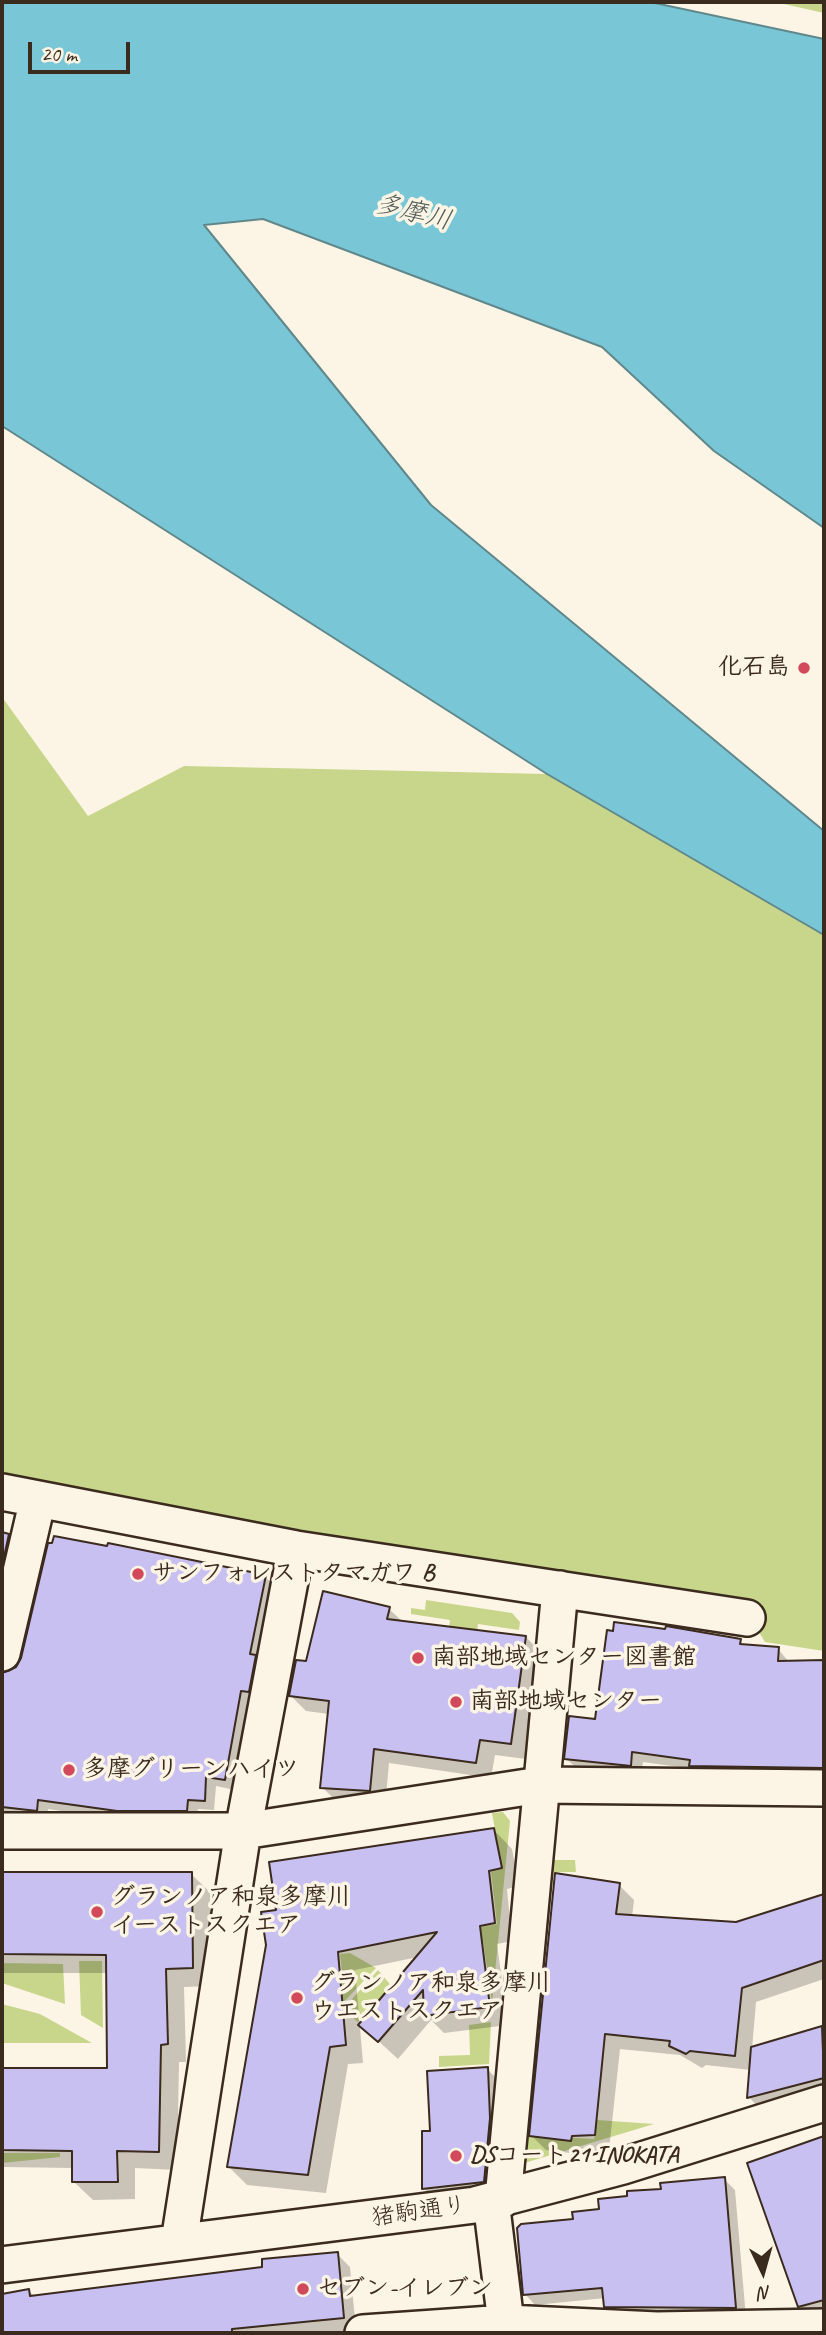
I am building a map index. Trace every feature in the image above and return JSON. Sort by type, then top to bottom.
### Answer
[{"type":"street","points":[[2,1492],[296,1549],[747,1618]]},
{"type":"street","points":[[2,1653],[38,1499]]},
{"type":"street","points":[[179,2242],[243,1831],[296,1549]]},
{"type":"street","points":[[484,2327],[560,1589]]},
{"type":"street","points":[[2,1831],[243,1831],[540,1785],[824,1788]]},
{"type":"street","name":"猪駒通り","points":[[2,2266],[369,2220],[497,2200],[624,2166],[824,2103]]},
{"type":"street","points":[[363,2333],[484,2327],[656,2332],[824,2327]]},
{"type":"green space","points":[[775,2],[824,2],[824,13]]},
{"type":"green space","points":[[2,697],[88,816],[184,766],[547,774],[824,935],[824,1651],[765,1642],[746,1611],[2,1483]]},
{"type":"green space","points":[[426,1600],[512,1613],[520,1622],[519,1630],[478,1624],[474,1655],[446,1650],[450,1620],[411,1614],[411,1608],[425,1610]]},
{"type":"green space","points":[[503,1812],[510,1821],[492,2003],[483,1941],[441,1947],[439,1935],[497,1924],[491,1872],[502,1869],[492,1813]]},
{"type":"green space","points":[[548,1860],[575,1860],[576,1872],[553,1872],[527,2135],[594,2139],[597,2120],[654,2124],[521,2164]]},
{"type":"green space","points":[[350,1953],[376,1968],[340,2006],[343,1982],[340,1954]]},
{"type":"green space","points":[[79,1961],[102,1961],[103,2028],[81,2015]]},
{"type":"green space","points":[[2,1963],[63,1964],[65,2004],[2,1983]]},
{"type":"green space","points":[[378,1970],[394,1989],[403,2013],[400,2017],[377,1999],[358,2022],[343,2009]]},
{"type":"green space","points":[[2,2004],[40,2014],[92,2043],[2,2043]]},
{"type":"green space","points":[[491,2022],[489,2064],[439,2067],[439,2056],[470,2055],[469,2025]]},
{"type":"green space","points":[[2,2153],[60,2153],[60,2157],[2,2163]]},
{"type":"water","name":"多摩川","points":[[2,2],[650,2],[824,39],[824,528],[714,451],[602,347],[263,219],[204,225],[431,505],[824,831],[824,935],[547,774],[2,426]]},
{"type":"building","points":[[2,1532],[9,1534],[2,1566]]},
{"type":"building","points":[[54,1536],[107,1546],[108,1543],[266,1575],[250,1654],[256,1655],[249,1692],[241,1691],[225,1780],[206,1777],[205,1801],[188,1800],[187,1811],[117,1811],[38,1800],[37,1811],[2,1807],[2,1673],[16,1667],[21,1658],[48,1543],[52,1543]]},
{"type":"building","points":[[323,1591],[390,1607],[387,1619],[526,1636],[511,1744],[480,1740],[476,1763],[374,1749],[370,1791],[320,1788],[329,1701],[289,1696],[296,1660],[306,1661]]},
{"type":"building","points":[[614,1622],[665,1629],[666,1626],[741,1639],[740,1644],[779,1647],[778,1661],[824,1660],[824,1768],[689,1766],[690,1760],[632,1752],[631,1766],[564,1759],[569,1716],[595,1719],[607,1630],[613,1631]]},
{"type":"building","name":"グランノア和泉多摩川 ウエストスクエア","points":[[494,1828],[502,1868],[489,1871],[495,1923],[480,1926],[490,2007],[424,2016],[423,1990],[378,2042],[358,2025],[437,1932],[338,1952],[346,2045],[330,2047],[308,2175],[227,2167],[266,1945],[261,1912],[276,1910],[269,1862]]},
{"type":"building","points":[[2,1872],[192,1872],[193,1968],[166,1969],[168,2044],[161,2045],[159,2152],[117,2151],[118,2182],[72,2182],[72,2151],[2,2150],[2,2068],[107,2068],[106,1955],[2,1954]]},
{"type":"building","points":[[555,1873],[620,1883],[616,1914],[736,1922],[824,1894],[824,1960],[742,1988],[735,2056],[690,2051],[686,2054],[669,2046],[670,2041],[605,2034],[595,2135],[572,2136],[571,2141],[529,2136]]},
{"type":"building","points":[[822,2026],[824,2078],[747,2098],[751,2047]]},
{"type":"building","points":[[488,2067],[490,2118],[484,2182],[422,2189],[422,2131],[430,2131],[427,2071]]},
{"type":"building","points":[[824,2136],[824,2300],[798,2307],[747,2163]]},
{"type":"building","points":[[725,2177],[736,2308],[604,2307],[602,2288],[523,2295],[517,2228],[521,2224],[573,2219],[572,2212],[599,2209],[598,2199],[627,2196],[627,2191],[661,2189],[660,2183]]},
{"type":"building","points":[[338,2252],[344,2318],[232,2329],[232,2333],[2,2333],[2,2294],[29,2289],[30,2296],[262,2267],[262,2259]]},
{"type":"place","name":"化石島","points":[[804,668]]},
{"type":"place","name":"サンフォレストタマガワ B","points":[[138,1574]]},
{"type":"place","name":"南部地域センター図書館","points":[[418,1658]]},
{"type":"place","name":"南部地域センター","points":[[456,1702]]},
{"type":"place","name":"多摩グリーンハイツ","points":[[69,1770]]},
{"type":"place","name":"グランノア和泉多摩川 イーストスクエア","points":[[97,1912]]},
{"type":"place","name":"グランノア和泉多摩川 ウエストスクエア","points":[[297,1998]]},
{"type":"place","name":"DSコート21 INOKATA","points":[[456,2156]]},
{"type":"place","name":"セブン-イレブン","points":[[303,2289]]}]
